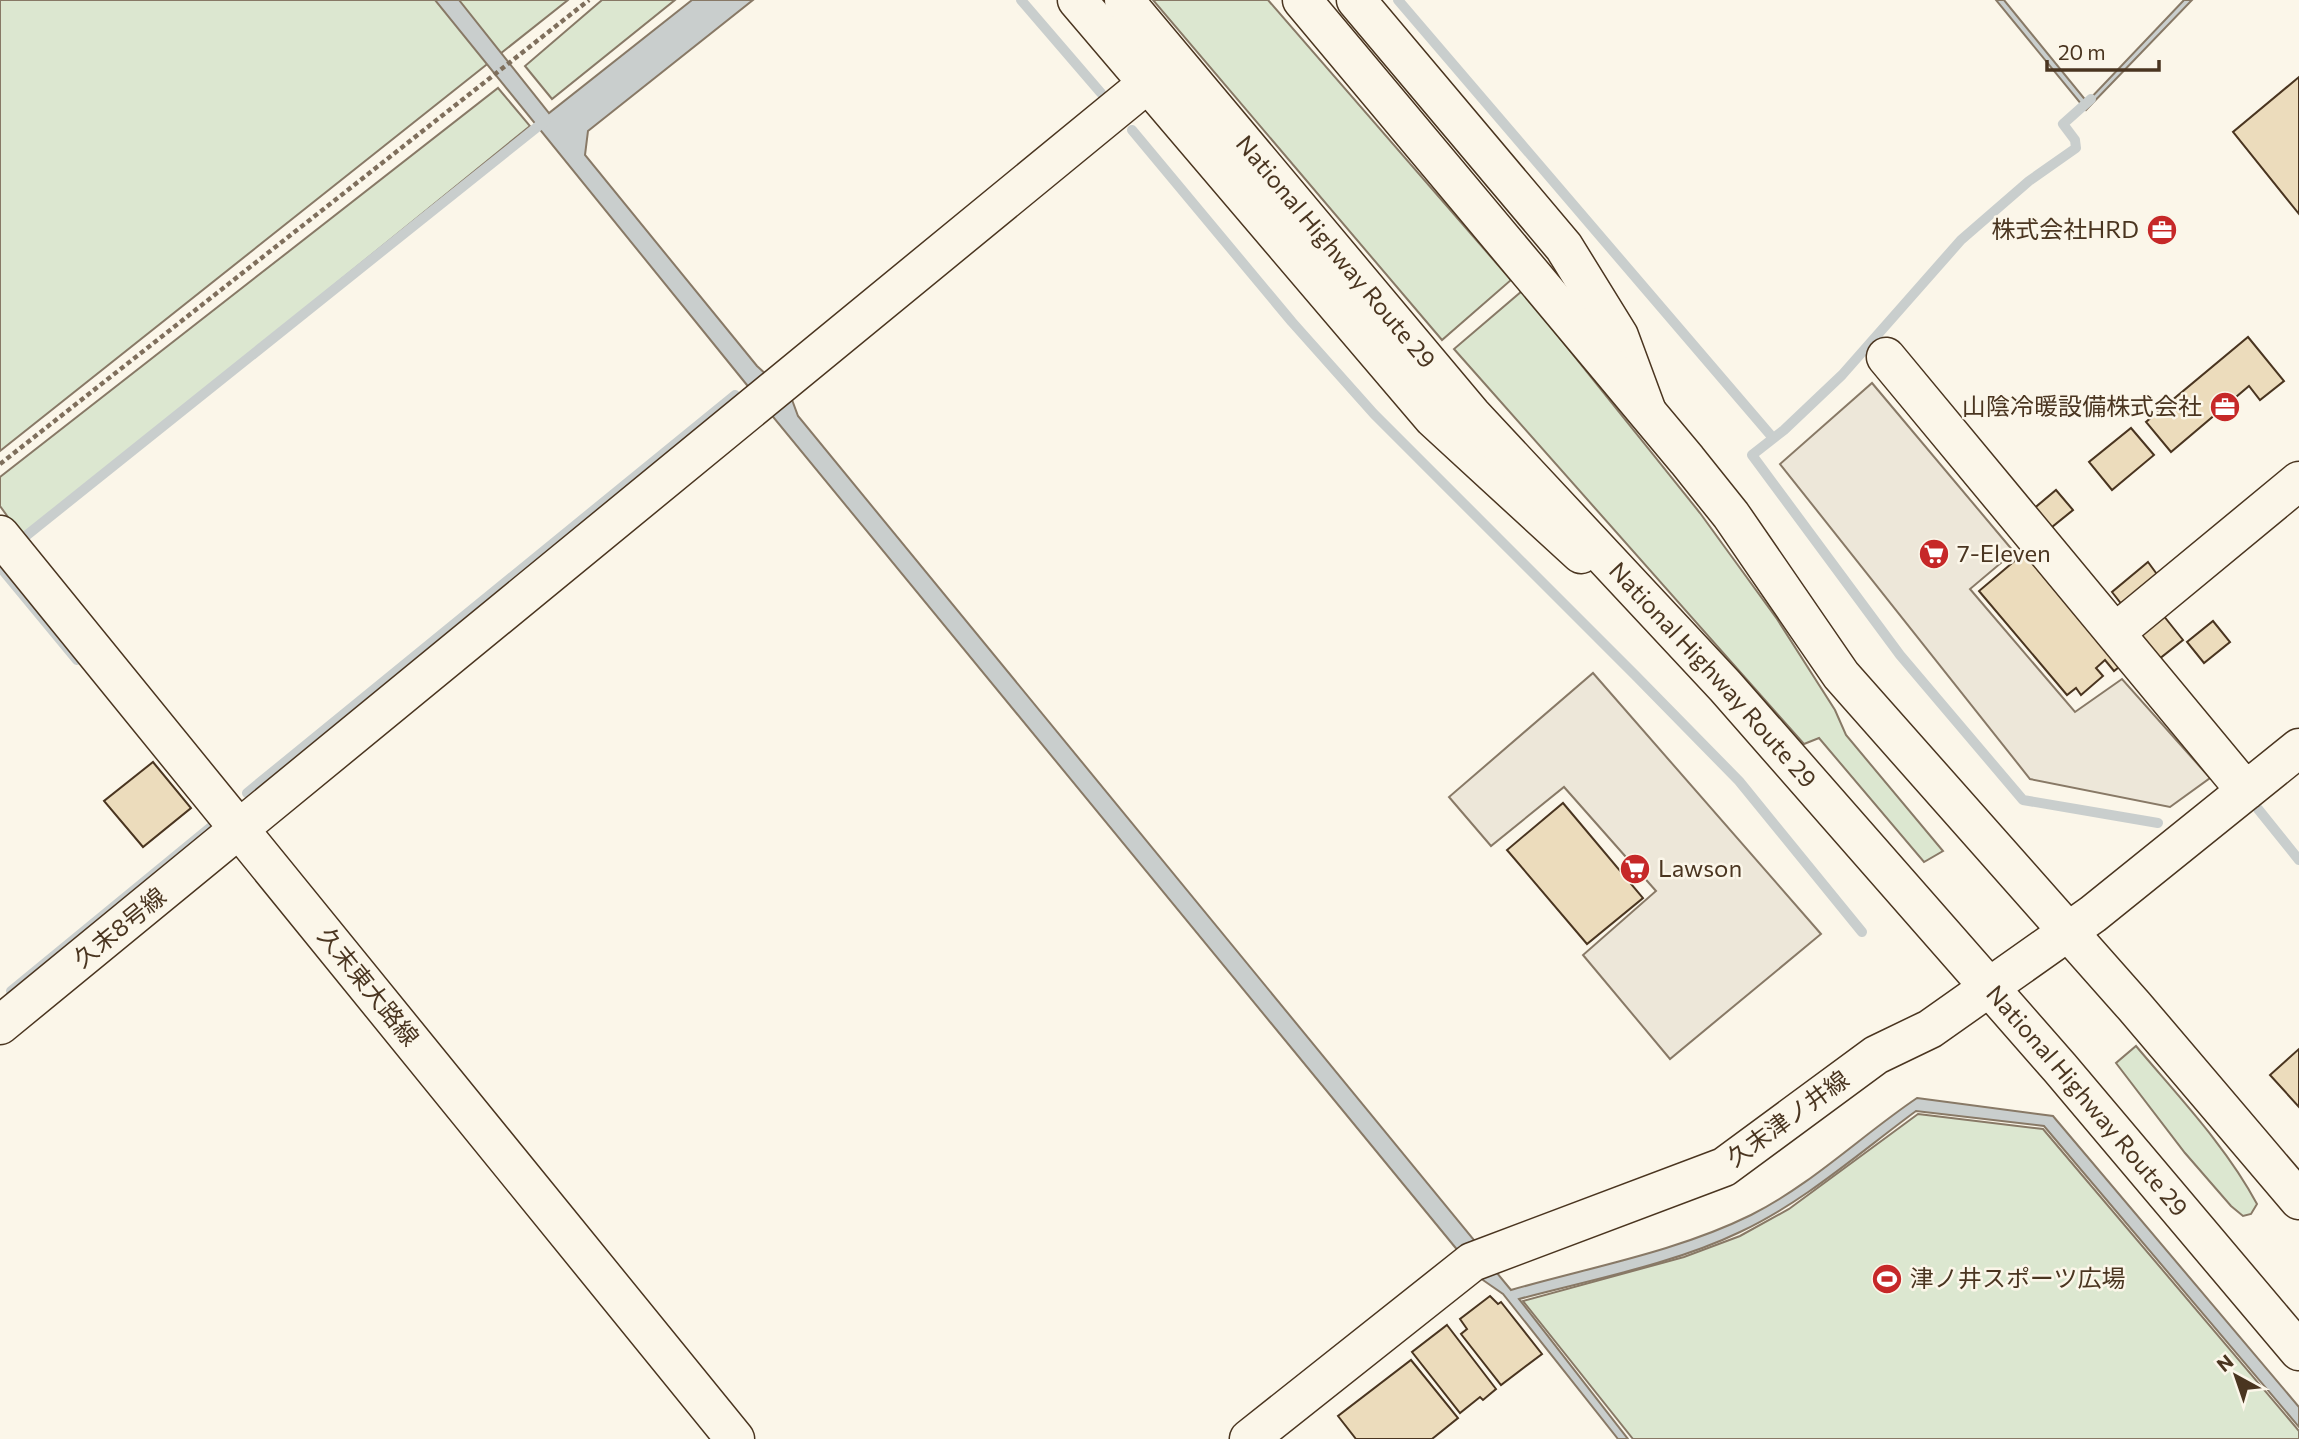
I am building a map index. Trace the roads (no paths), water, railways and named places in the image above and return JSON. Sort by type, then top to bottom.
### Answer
[{"type":"main road","points":[[1077,0],[1433,418],[1725,686]]},
{"type":"main road","name":"National Highway Route 29","points":[[1124,0],[1472,415],[1725,686],[2060,1068],[2299,1351]]},
{"type":"main road","points":[[1301,0],[1647,411],[1731,516],[1841,675],[2068,930],[2299,1200]]},
{"type":"main road","points":[[1356,0],[1564,247],[1619,336],[1647,411]]},
{"type":"main road","name":"久末8号線","points":[[0,1026],[1148,83]]},
{"type":"main road","points":[[1886,357],[2246,791]]},
{"type":"main road","points":[[2115,633],[2299,481]]},
{"type":"main road","name":"久末東大路線","points":[[0,535],[735,1439]]},
{"type":"main road","name":"久末津ノ井線","points":[[1249,1439],[1472,1262],[1724,1167],[1876,1055],[1930,1029],[2093,914],[2299,748]]},
{"type":"waterway","points":[[1021,0],[1101,93]]},
{"type":"waterway","points":[[1398,0],[1773,438]]},
{"type":"waterway","points":[[2091,99],[2063,124],[2075,140],[2076,148],[2029,181],[1961,240],[1842,375],[1784,430],[1752,455],[1900,655],[2023,800],[2158,823]]},
{"type":"waterway","points":[[27,535],[546,120]]},
{"type":"waterway","points":[[1132,130],[1292,322],[1374,414],[1739,781],[1862,932]]},
{"type":"waterway","points":[[247,793],[735,395]]},
{"type":"waterway","points":[[0,567],[77,660]]},
{"type":"waterway","points":[[2258,809],[2299,860]]},
{"type":"waterway","points":[[11,991],[212,826]]},
{"type":"place","name":"株式会社HRD","points":[[2162,230]]},
{"type":"place","name":"山陰冷暖設備株式会社","points":[[2225,407]]},
{"type":"place","name":"7-Eleven","points":[[1934,554]]},
{"type":"place","name":"Lawson","points":[[1635,869]]},
{"type":"place","name":"津ノ井スポーツ広場","points":[[1887,1279]]}]
